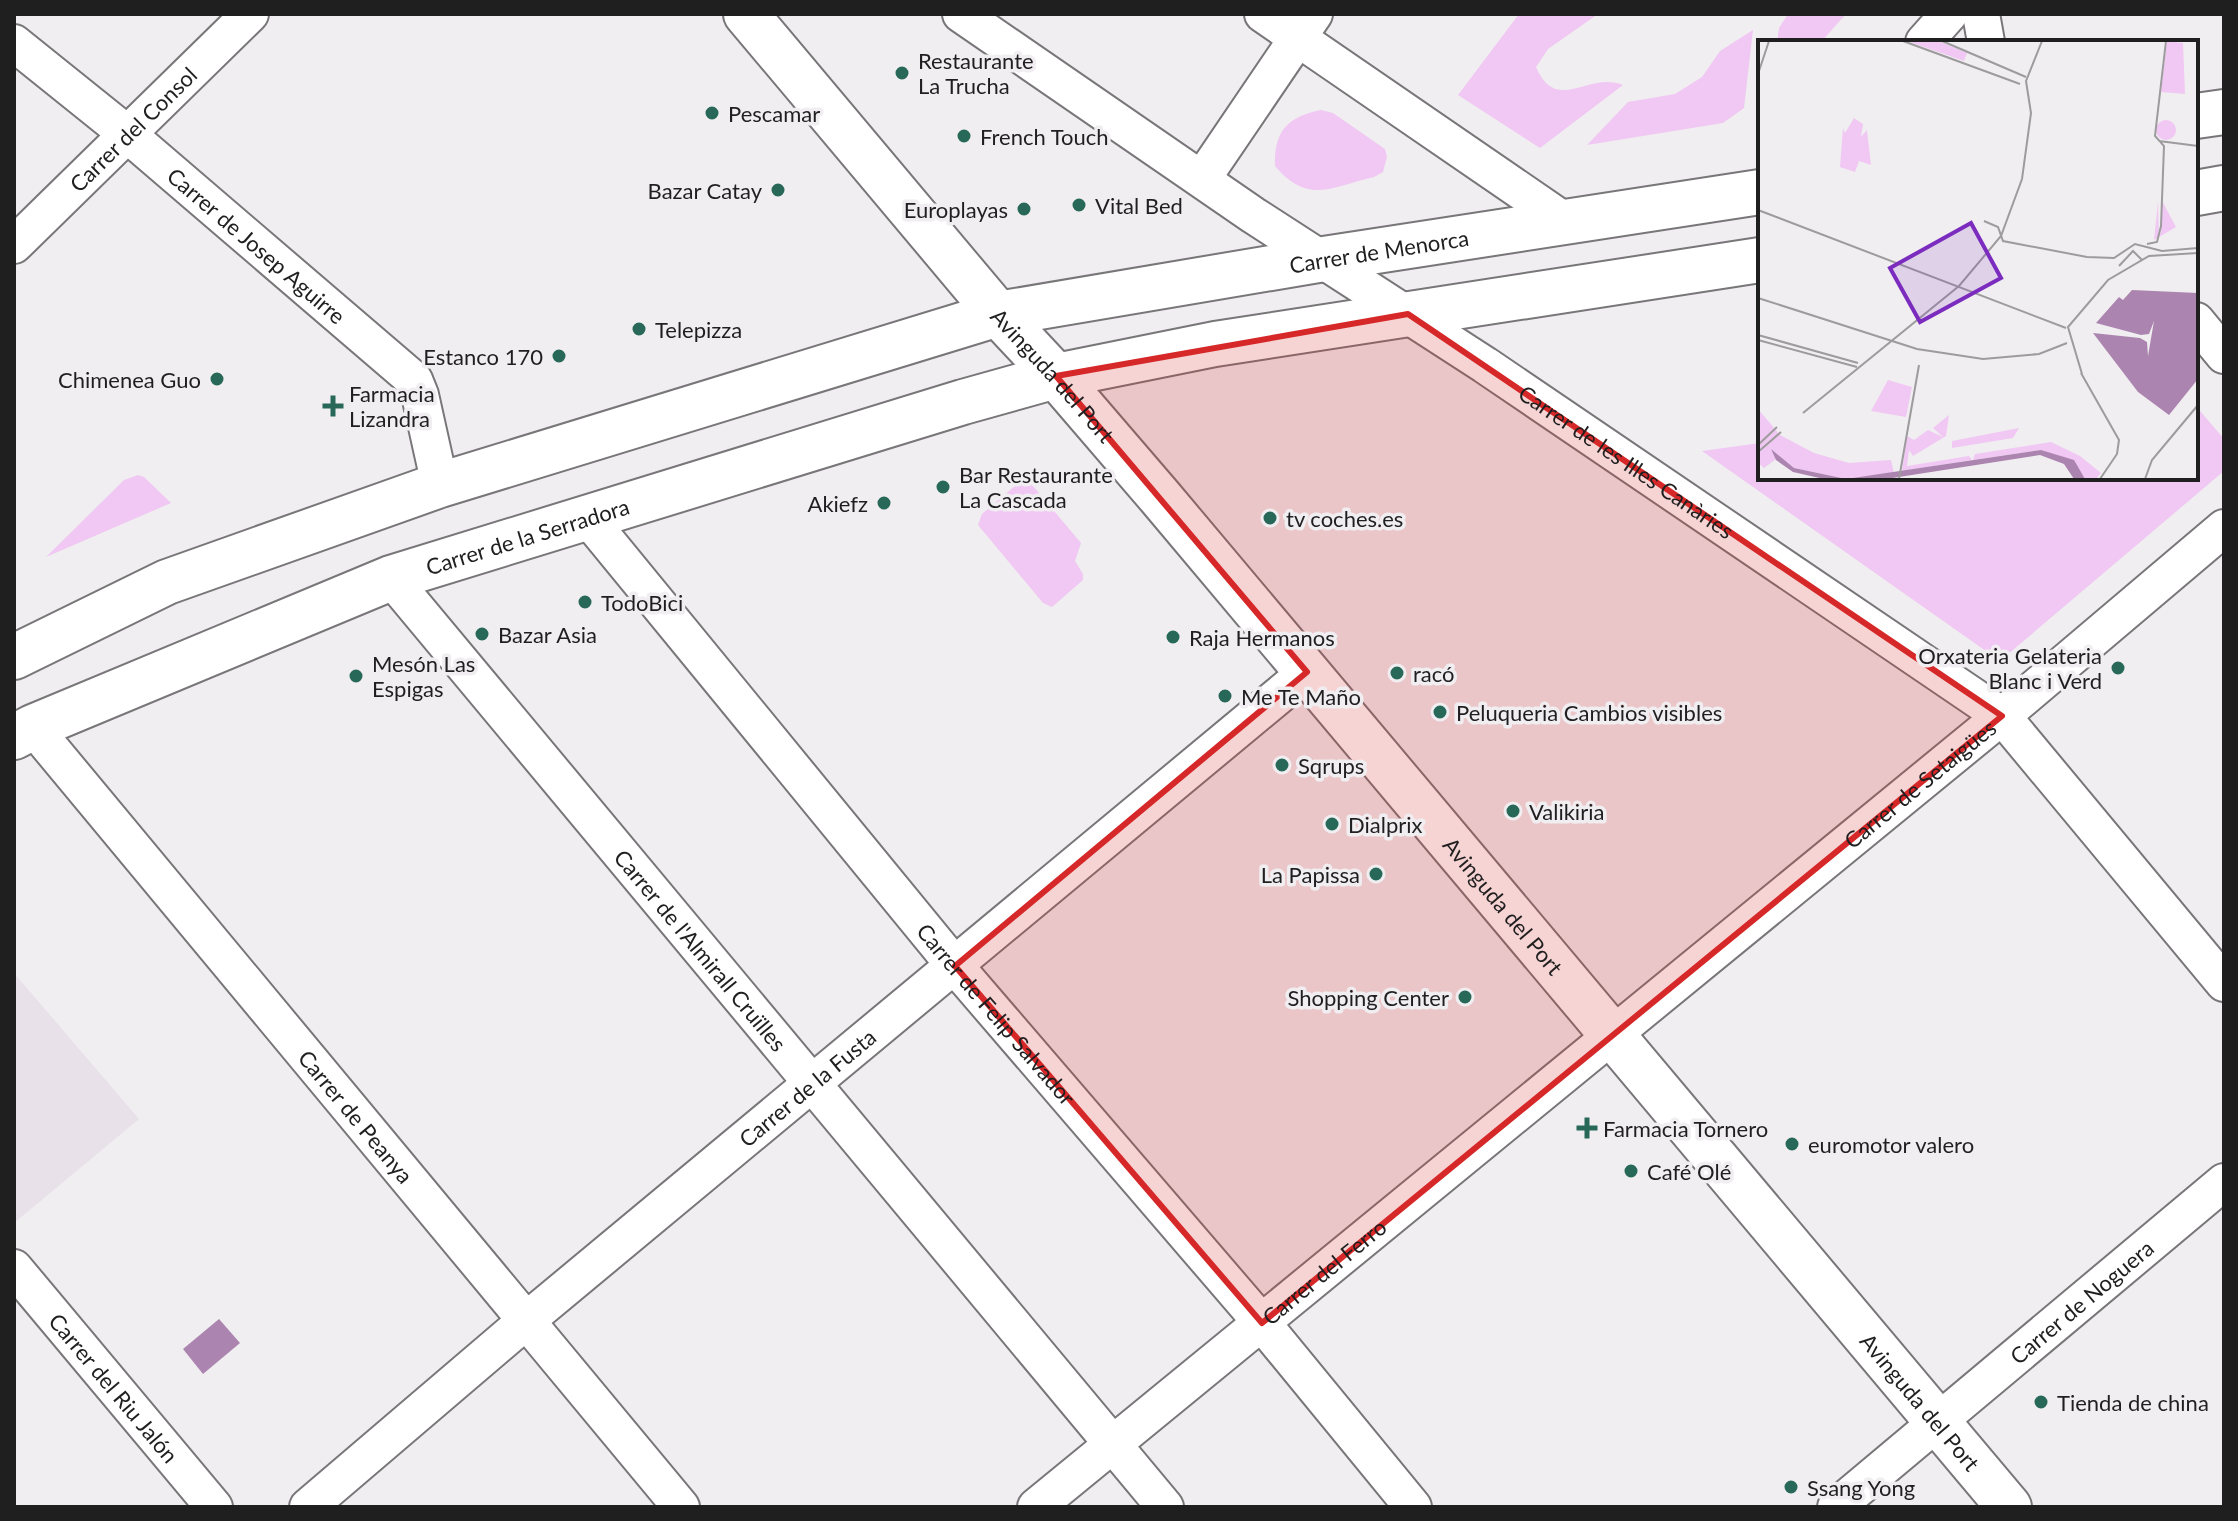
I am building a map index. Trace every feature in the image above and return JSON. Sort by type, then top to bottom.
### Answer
[{"type":"main road","name":"Avinguda del Port","points":[[747,15],[998,314],[1056,376],[1307,672],[2009,1507]]},
{"type":"main road","points":[[2198,116],[2224,112]]},
{"type":"main road","points":[[2198,193],[2224,188]]},
{"type":"main road","name":"Carrer de Menorca","points":[[998,314],[1324,259],[1758,192]]},
{"type":"main road","points":[[1056,376],[1215,344],[1758,260]]},
{"type":"main road","points":[[14,657],[167,582],[440,485],[998,314]]},
{"type":"main road","name":"Carrer de la Serradora","points":[[23,732],[391,578],[923,413],[1056,376]]},
{"type":"street","name":"Carrer del Consol","points":[[14,245],[250,14]]},
{"type":"street","name":"Carrer de les Illes Canàries","points":[[961,14],[2002,716],[2224,983]]},
{"type":"street","points":[[1263,14],[1306,26],[1566,222]]},
{"type":"street","points":[[1926,40],[1949,14]]},
{"type":"street","points":[[1981,14],[1986,40]]},
{"type":"street","points":[[1202,179],[1306,26]]},
{"type":"street","name":"Carrer de Josep Aguirre","points":[[14,43],[126,133],[414,380],[440,485]]},
{"type":"street","points":[[2198,323],[2224,355]]},
{"type":"street","name":"Carrer de Felip Salvador","points":[[587,517],[955,966],[1262,1323],[1413,1507]]},
{"type":"street","name":"Carrer de Setaigües","points":[[1611,1035],[2002,716],[2224,528]]},
{"type":"street","name":"Carrer de l'Almirall Cruïlles","points":[[391,578],[1165,1507]]},
{"type":"street","name":"Carrer de la Fusta","points":[[308,1507],[527,1320],[1307,672]]},
{"type":"street","name":"Carrer de Peanya","points":[[23,732],[527,1320],[681,1507]]},
{"type":"street","name":"Carrer del Ferro","points":[[1036,1507],[1611,1035]]},
{"type":"street","name":"Carrer de Noguera","points":[[1836,1507],[2224,1182]]},
{"type":"street","name":"Carrer del Riu Jalón","points":[[14,1268],[214,1507]]},
{"type":"highlighted area","points":[[1408,314],[2002,716],[1262,1323],[955,966],[1307,672],[1056,376]]},
{"type":"shaded area","points":[[1519,14],[1598,14],[1548,49],[1536,67],[1544,81],[1554,88],[1574,89],[1610,82],[1623,85],[1540,148],[1458,95]]},
{"type":"shaded area","points":[[1788,14],[1846,14],[1823,40],[1777,40],[1779,28]]},
{"type":"shaded area","points":[[1753,30],[1744,108],[1723,123],[1587,145],[1628,102],[1675,94],[1702,77],[1720,51]]},
{"type":"shaded area","points":[[1321,110],[1333,113],[1385,149],[1387,157],[1383,172],[1321,190],[1298,186],[1275,166],[1277,143],[1285,127],[1300,117]]},
{"type":"shaded area","points":[[2198,408],[2224,439],[2224,471],[2000,661],[1702,451],[1758,443],[1758,480],[2198,480]]},
{"type":"shaded area","points":[[138,475],[171,503],[46,557],[124,480]]},
{"type":"shaded area","points":[[1023,479],[1033,486],[1081,543],[1075,561],[1083,580],[1052,607],[1043,603],[978,525],[982,514]]},
{"type":"shaded area","points":[[14,973],[139,1119],[14,1223]]},
{"type":"shaded area","points":[[219,1319],[240,1343],[203,1374],[183,1349]]},
{"type":"place","name":"Restaurante La Trucha","points":[[902,73]]},
{"type":"place","name":"Pescamar","points":[[712,113]]},
{"type":"place","name":"French Touch","points":[[964,136]]},
{"type":"place","name":"Bazar Catay","points":[[778,190]]},
{"type":"place","name":"Vital Bed","points":[[1079,205]]},
{"type":"place","name":"Europlayas","points":[[1024,209]]},
{"type":"place","name":"Telepizza","points":[[639,329]]},
{"type":"place","name":"Estanco 170","points":[[559,356]]},
{"type":"place","name":"Chimenea Guo","points":[[217,379]]},
{"type":"place","name":"Farmacia Lizandra","points":[[333,406]]},
{"type":"place","name":"Bar Restaurante La Cascada","points":[[943,487]]},
{"type":"place","name":"Akiefz","points":[[884,503]]},
{"type":"place","name":"tv coches.es","points":[[1270,518]]},
{"type":"place","name":"TodoBici","points":[[585,602]]},
{"type":"place","name":"Bazar Asia","points":[[482,634]]},
{"type":"place","name":"Raja Hermanos","points":[[1173,637]]},
{"type":"place","name":"Orxateria Gelateria Blanc i Verd","points":[[2118,668]]},
{"type":"place","name":"racó","points":[[1397,673]]},
{"type":"place","name":"Mesón Las Espigas","points":[[356,676]]},
{"type":"place","name":"Me Te Maño","points":[[1225,696]]},
{"type":"place","name":"Peluqueria Cambios visibles","points":[[1440,712]]},
{"type":"place","name":"Sqrups","points":[[1282,765]]},
{"type":"place","name":"Valikiria","points":[[1513,811]]},
{"type":"place","name":"Dialprix","points":[[1332,824]]},
{"type":"place","name":"La Papissa","points":[[1376,874]]},
{"type":"place","name":"Shopping Center","points":[[1465,997]]},
{"type":"place","name":"Farmacia Tornero","points":[[1587,1128]]},
{"type":"place","name":"euromotor valero","points":[[1792,1144]]},
{"type":"place","name":"Café Olé","points":[[1631,1171]]},
{"type":"place","name":"Tienda de china","points":[[2041,1402]]},
{"type":"place","name":"Ssang Yong","points":[[1791,1487]]}]
